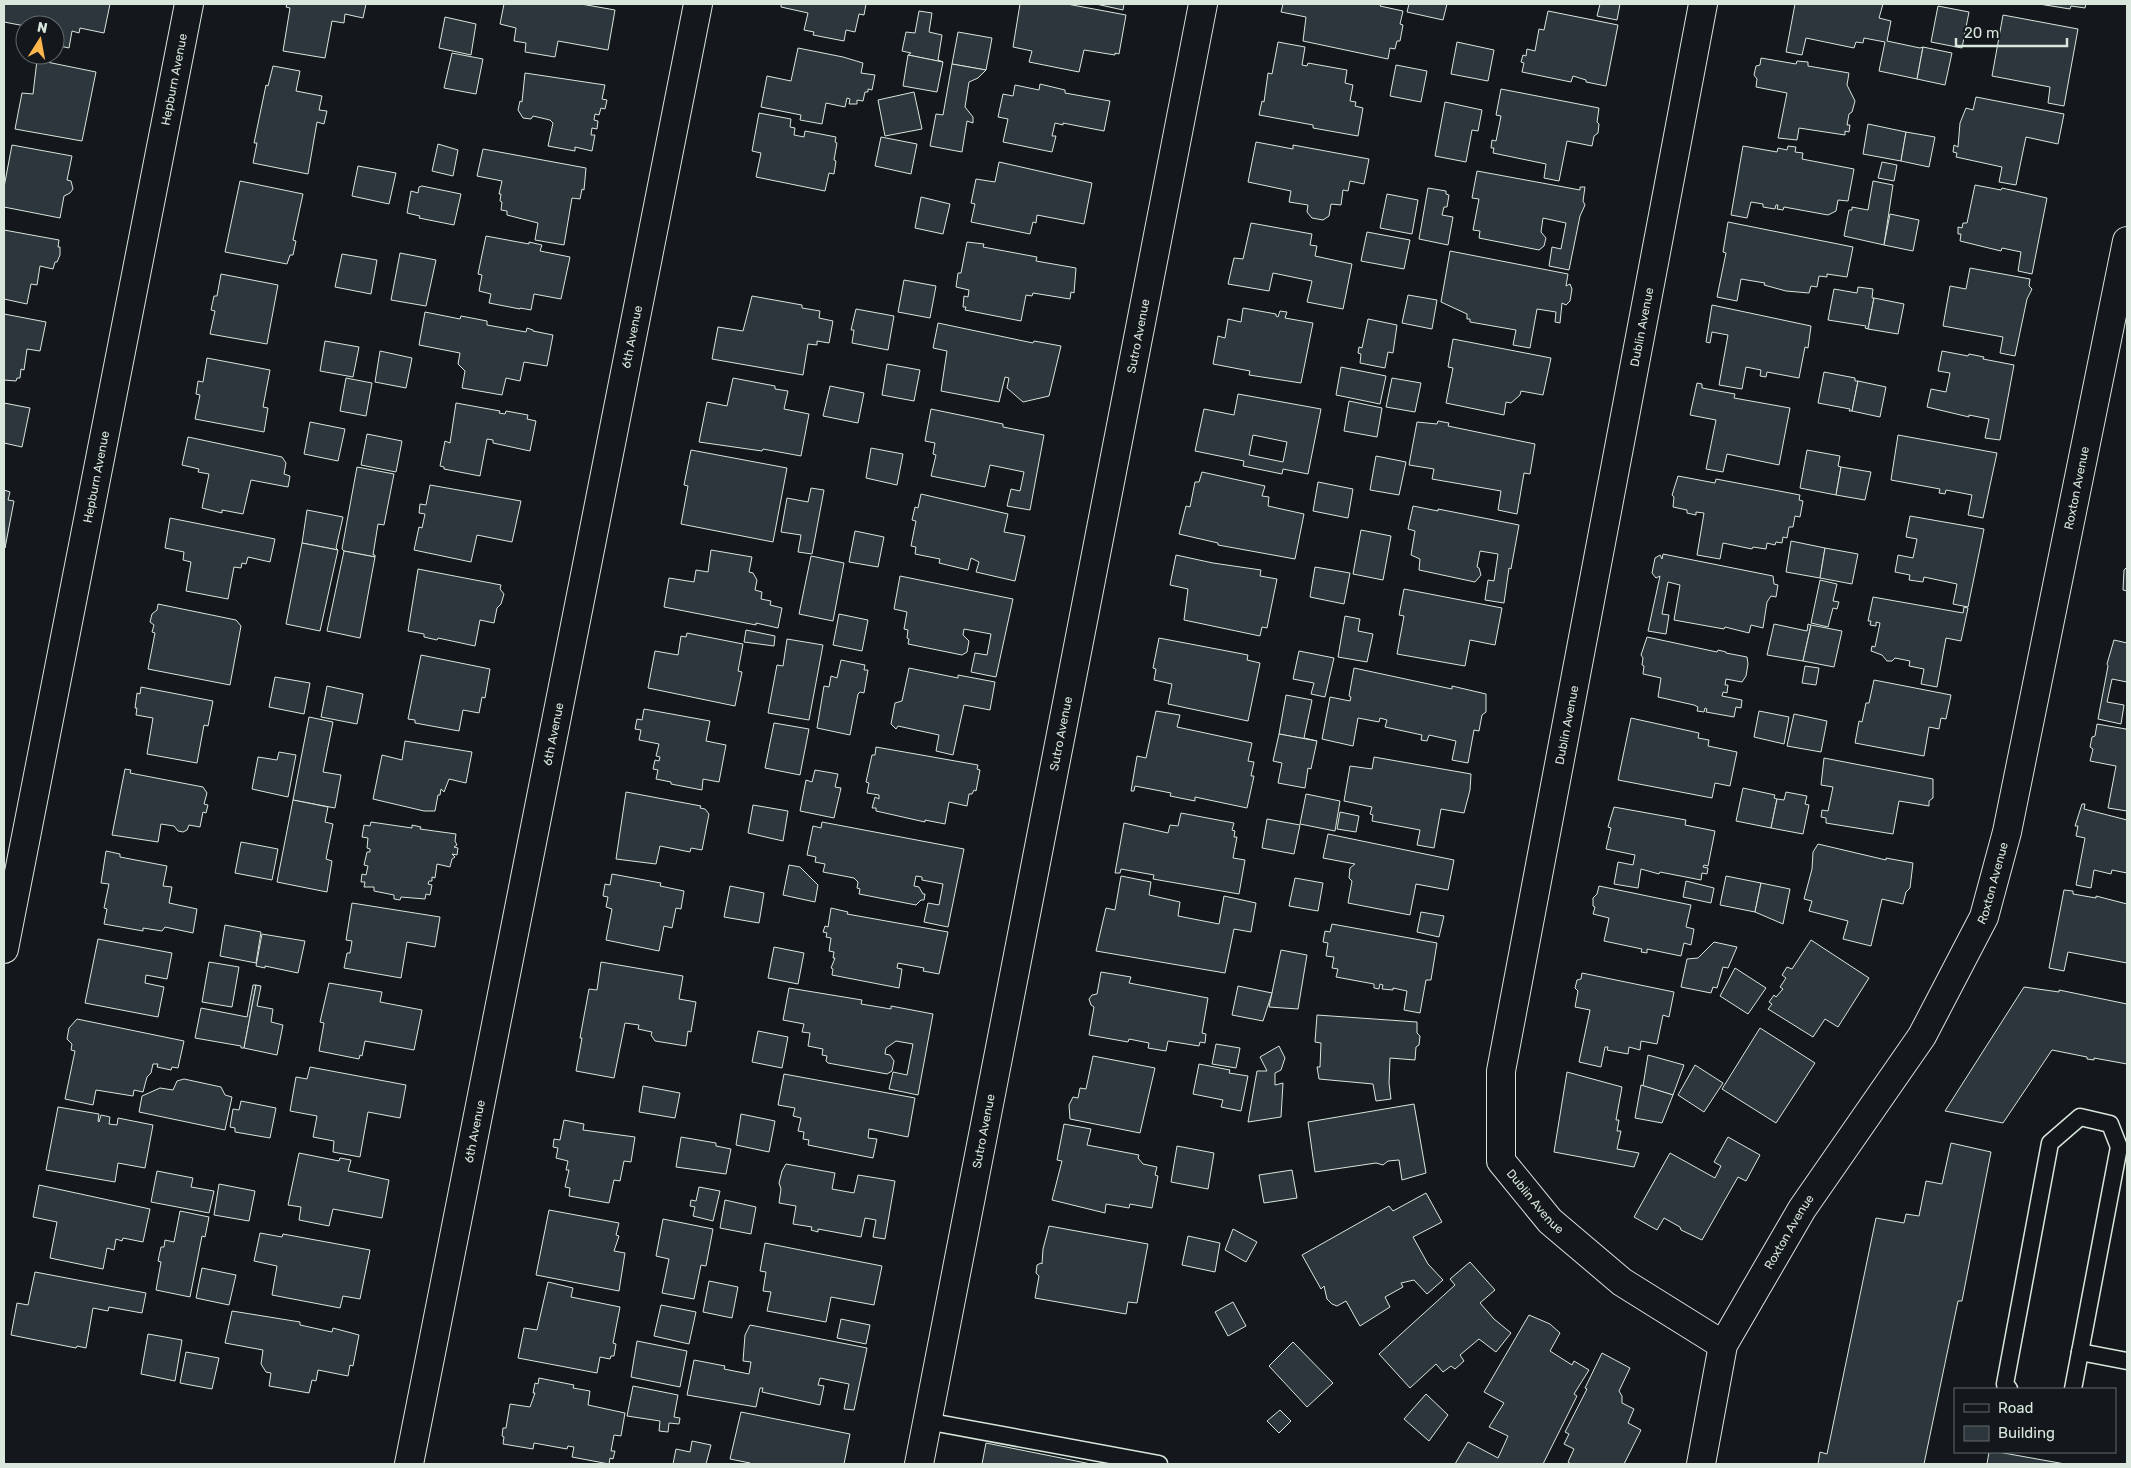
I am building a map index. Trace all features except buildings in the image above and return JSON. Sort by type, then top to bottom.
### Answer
[{"type":"street","name":"Hepburn Avenue","points":[[4,949],[189,4]]},
{"type":"street","name":"6th Avenue","points":[[409,1464],[698,4]]},
{"type":"street","name":"Sutro Avenue","points":[[919,1464],[1203,4]]},
{"type":"street","name":"Dublin Avenue","points":[[1703,4],[1501,1071],[1501,1161],[1550,1221],[1622,1282],[1723,1346]]},
{"type":"street","name":"Roxton Avenue","points":[[1701,1464],[1723,1346],[1802,1209],[1922,1036],[1984,917],[2007,832],[2127,241]]},
{"type":"lane","points":[[2009,1388],[2005,1384],[2050,1143],[2062,1130],[2080,1117],[2110,1124],[2119,1147],[2073,1388]]},
{"type":"lane","points":[[2080,1352],[2127,1361]]},
{"type":"lane","points":[[926,1422],[1159,1464]]}]
